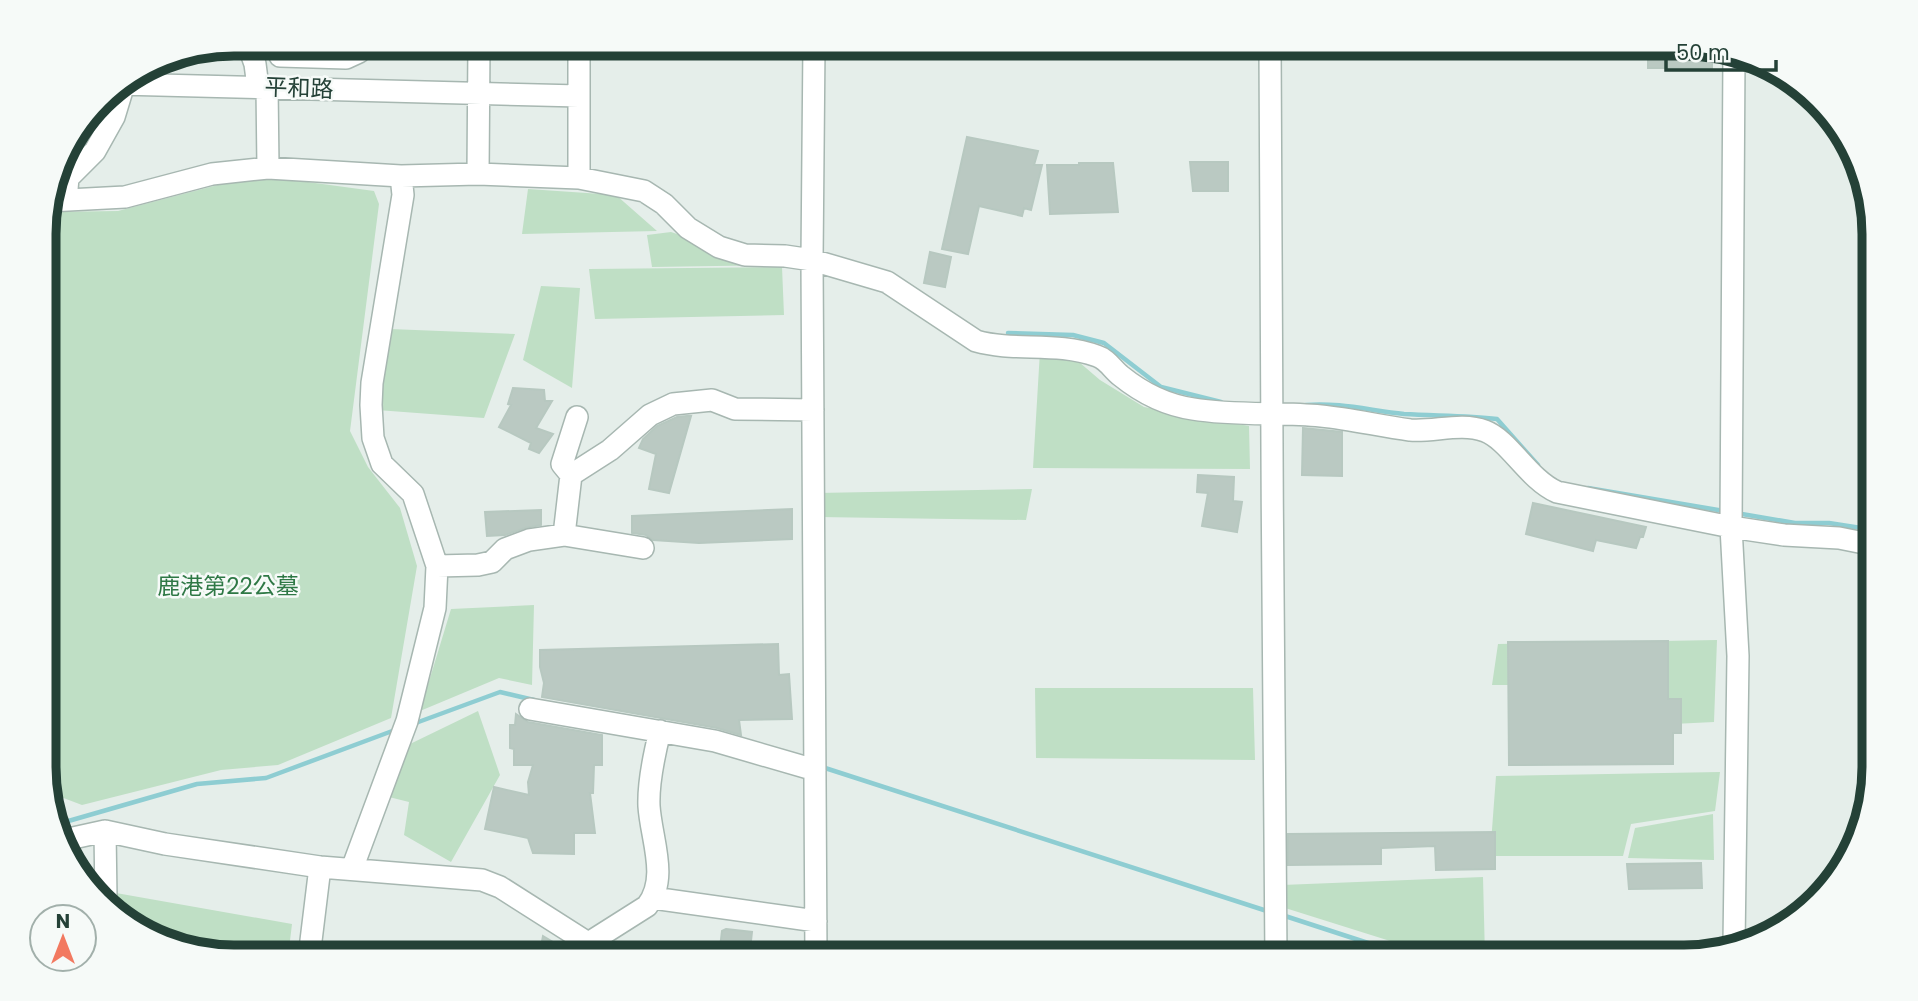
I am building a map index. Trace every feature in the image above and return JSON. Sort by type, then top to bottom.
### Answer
[{"type":"street","points":[[252,56],[262,87],[268,168]]},
{"type":"street","points":[[330,56],[350,56]]},
{"type":"street","points":[[478,174],[479,56]]},
{"type":"street","points":[[579,56],[579,178]]},
{"type":"street","points":[[814,56],[811,260],[816,945]]},
{"type":"street","points":[[1270,56],[1270,407],[1276,945]]},
{"type":"street","points":[[1734,63],[1732,517],[1738,656],[1734,938]]},
{"type":"street","name":"平和路","points":[[144,81],[262,87],[579,96]]},
{"type":"street","points":[[61,194],[68,178],[94,151],[127,93]]},
{"type":"street","points":[[60,201],[125,197],[212,173],[268,168],[401,176],[478,174],[579,178],[623,185],[644,191],[664,204],[688,228],[719,247],[745,255],[786,256],[811,260],[887,282],[976,341],[992,345],[1044,345],[1074,349],[1101,357],[1119,375],[1147,394],[1168,402],[1193,409],[1270,407],[1413,430],[1471,427],[1492,435],[1544,487],[1557,492],[1732,517],[1784,535],[1839,538],[1862,543]]},
{"type":"street","points":[[352,869],[405,728],[435,608],[437,566],[412,494],[382,464],[373,438],[370,405],[403,195],[401,176]]},
{"type":"street","points":[[571,474],[610,450],[650,415],[673,404],[712,400],[734,410],[813,410]]},
{"type":"street","points":[[564,535],[571,474],[562,464],[577,417]]},
{"type":"street","points":[[437,566],[492,562],[505,549],[529,540],[564,535],[643,548]]},
{"type":"street","points":[[530,709],[715,741],[815,770]]},
{"type":"street","points":[[72,838],[105,831],[165,845],[320,867],[482,880],[500,887],[587,944],[646,906],[653,898],[657,871],[649,806],[654,756],[660,731]]},
{"type":"street","points":[[105,831],[106,890]]},
{"type":"street","points":[[310,945],[320,867]]},
{"type":"street","points":[[653,898],[816,920]]},
{"type":"green space","name":"鹿港第22公墓","points":[[256,175],[374,191],[379,204],[350,431],[368,467],[400,508],[417,566],[391,718],[278,765],[221,770],[82,805],[59,796],[56,767],[56,222],[58,212],[118,211]]},
{"type":"green space","points":[[528,189],[616,195],[657,231],[522,234]]},
{"type":"green space","points":[[671,232],[772,265],[652,267],[647,235]]},
{"type":"green space","points":[[782,267],[784,315],[595,319],[589,269]]},
{"type":"green space","points":[[541,286],[580,288],[572,388],[523,360]]},
{"type":"green space","points":[[390,329],[515,334],[484,418],[377,410]]},
{"type":"green space","points":[[1040,351],[1079,362],[1100,380],[1144,407],[1249,426],[1250,469],[1033,468]]},
{"type":"green space","points":[[1032,489],[1026,520],[819,517],[817,493]]},
{"type":"green space","points":[[534,605],[532,685],[499,678],[420,711],[451,609]]},
{"type":"green space","points":[[1717,640],[1714,722],[1653,725],[1653,685],[1492,685],[1498,644]]},
{"type":"green space","points":[[1035,688],[1253,688],[1255,760],[1036,758]]},
{"type":"green space","points":[[478,711],[500,775],[451,862],[404,835],[409,802],[389,797],[410,744]]},
{"type":"green space","points":[[1720,772],[1715,811],[1631,824],[1623,856],[1490,856],[1496,776]]},
{"type":"green space","points":[[1713,814],[1714,860],[1628,858],[1635,828]]},
{"type":"green space","points":[[1483,877],[1485,945],[1403,945],[1282,907],[1282,885]]},
{"type":"green space","points":[[116,893],[292,924],[289,945],[234,945],[188,939],[155,927],[116,900]]},
{"type":"building","points":[[1648,56],[1712,59],[1712,68],[1648,68]]},
{"type":"building","points":[[967,137],[1038,151],[1034,165],[1042,165],[1031,210],[1024,208],[1022,216],[979,206],[968,254],[942,249]]},
{"type":"building","points":[[1190,162],[1228,162],[1228,191],[1193,191]]},
{"type":"building","points":[[1113,163],[1118,212],[1050,214],[1047,165]]},
{"type":"building","points":[[930,252],[951,257],[945,287],[924,283]]},
{"type":"building","points":[[513,388],[544,390],[545,401],[552,401],[536,428],[553,434],[539,453],[529,449],[531,443],[499,427],[511,405],[508,404]]},
{"type":"building","points":[[691,416],[669,493],[649,489],[656,454],[639,448],[643,439],[657,426],[677,417]]},
{"type":"building","points":[[1303,428],[1342,432],[1342,476],[1302,475]]},
{"type":"building","points":[[1198,475],[1234,477],[1233,501],[1242,502],[1237,532],[1202,526],[1208,493],[1197,492]]},
{"type":"building","points":[[1533,503],[1646,527],[1636,548],[1596,540],[1593,551],[1526,534]]},
{"type":"building","points":[[792,509],[792,539],[699,543],[653,540],[646,535],[632,533],[632,516]]},
{"type":"building","points":[[541,510],[541,525],[505,535],[487,536],[485,512]]},
{"type":"building","points":[[1668,641],[1668,699],[1681,699],[1681,733],[1673,733],[1673,764],[1509,765],[1508,642]]},
{"type":"building","points":[[778,644],[779,675],[789,674],[792,719],[739,720],[741,735],[717,728],[542,697],[544,683],[540,650]]},
{"type":"building","points":[[516,714],[528,722],[602,735],[602,765],[594,765],[593,793],[590,793],[595,833],[574,833],[574,854],[533,853],[528,838],[485,829],[494,787],[529,795],[528,782],[533,765],[514,765],[514,749],[510,748],[510,725],[515,725]]},
{"type":"building","points":[[1495,832],[1495,869],[1436,870],[1435,846],[1381,848],[1381,864],[1288,865],[1288,834]]},
{"type":"building","points":[[1701,863],[1702,888],[1629,889],[1627,864]]},
{"type":"building","points":[[726,929],[752,932],[751,945],[720,945],[722,931]]},
{"type":"building","points":[[543,936],[558,945],[541,945]]},
{"type":"waterway","points":[[1008,333],[1073,335],[1104,343],[1161,387],[1221,402]]},
{"type":"waterway","points":[[1306,405],[1497,419],[1538,465]]},
{"type":"waterway","points":[[1588,488],[1724,511]]},
{"type":"waterway","points":[[1736,513],[1795,523],[1829,523],[1862,528]]},
{"type":"waterway","points":[[413,724],[500,692],[534,700]]},
{"type":"waterway","points":[[65,822],[197,784],[266,778],[395,730]]},
{"type":"waterway","points":[[822,767],[1270,912]]},
{"type":"waterway","points":[[1282,915],[1374,945]]}]
